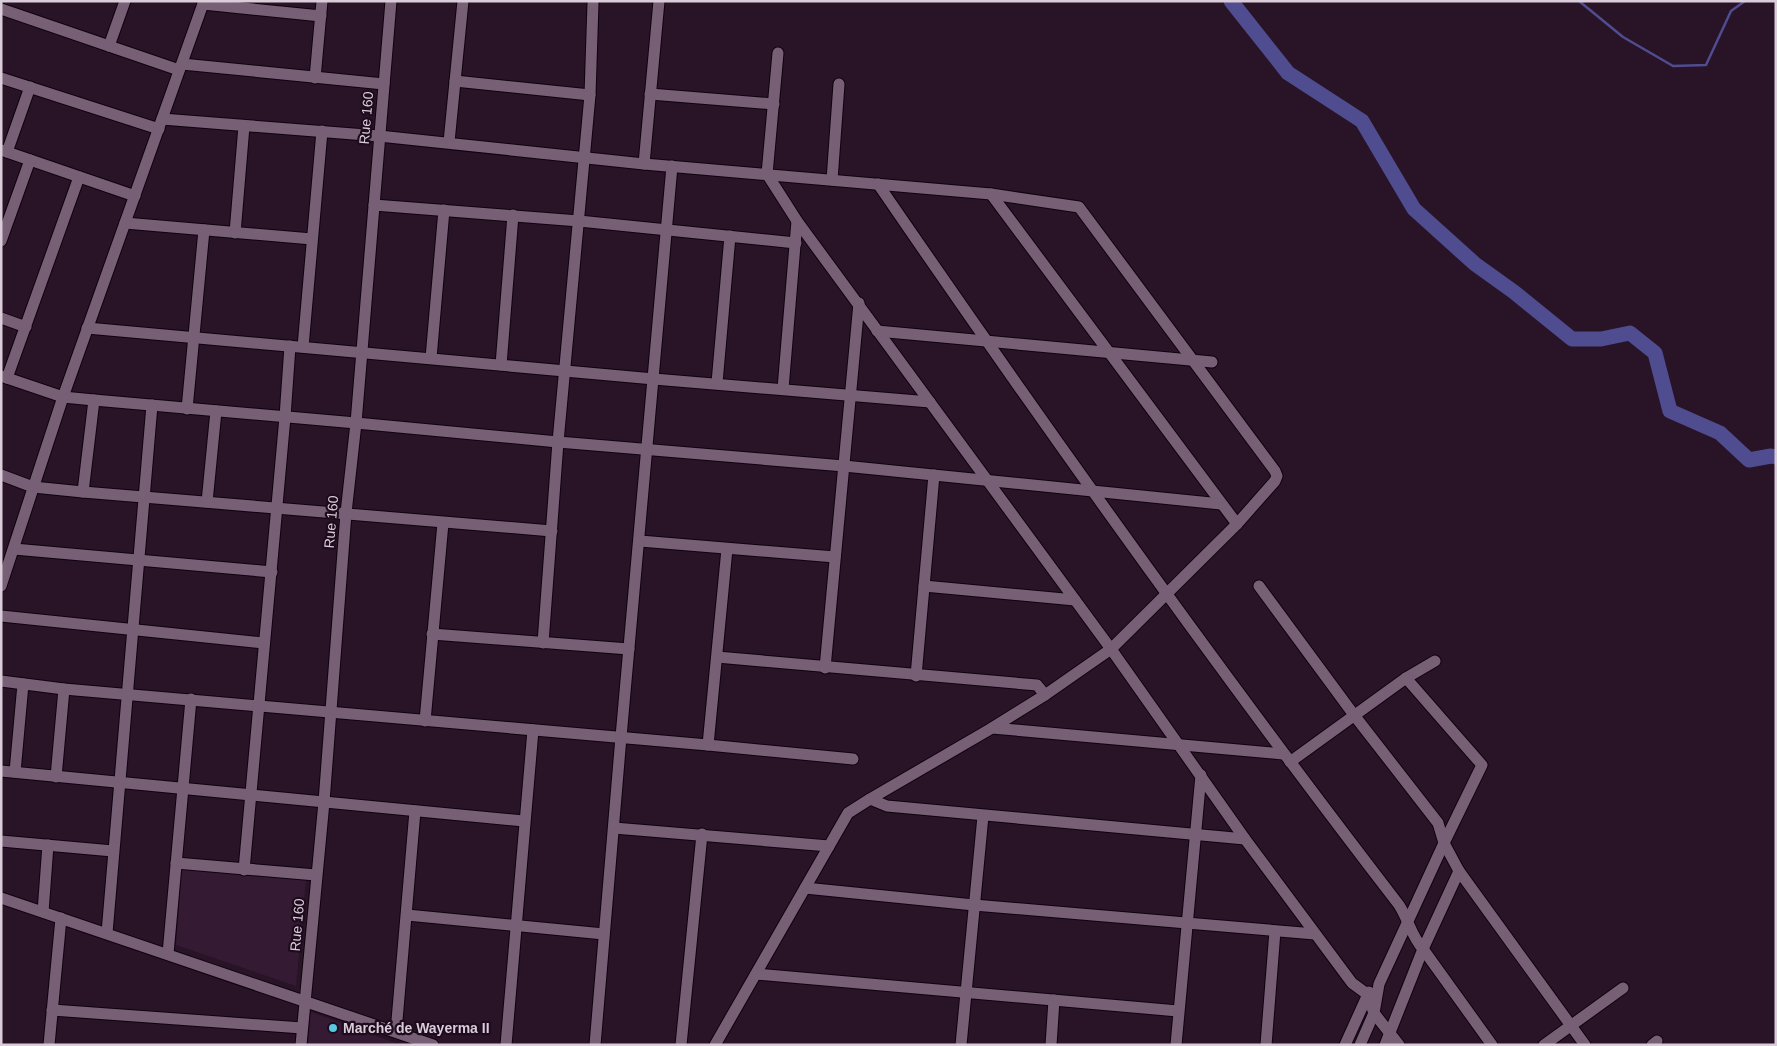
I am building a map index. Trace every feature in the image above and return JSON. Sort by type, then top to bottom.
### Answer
[{"type":"street","points":[[110,46],[126,1]]},
{"type":"street","points":[[315,78],[322,1]]},
{"type":"street","name":"Rue 160","points":[[301,1045],[324,802],[346,513],[356,423],[391,1]]},
{"type":"street","points":[[449,142],[463,1]]},
{"type":"street","points":[[644,164],[658,1]]},
{"type":"street","points":[[1,586],[63,397],[203,3],[321,16]]},
{"type":"street","points":[[543,643],[558,442],[590,95],[593,3]]},
{"type":"street","points":[[1,9],[110,46],[180,67],[384,84]]},
{"type":"street","points":[[778,53],[767,174],[797,221],[859,302],[878,331],[1111,649],[1245,839],[1352,984],[1367,994],[1374,1013],[1398,1045]]},
{"type":"street","points":[[1,78],[160,124],[244,126],[449,142],[644,164],[991,194],[1079,207],[1277,476],[1275,482],[1237,524],[1111,649],[1045,695],[848,813],[716,1045]]},
{"type":"street","points":[[455,81],[590,95]]},
{"type":"street","points":[[832,180],[839,84]]},
{"type":"street","points":[[30,87],[4,151],[135,196]]},
{"type":"street","points":[[650,94],[774,104]]},
{"type":"street","points":[[235,233],[244,126]]},
{"type":"street","points":[[303,347],[322,131]]},
{"type":"street","points":[[1,241],[30,160]]},
{"type":"street","points":[[595,1045],[672,166]]},
{"type":"street","points":[[79,177],[26,326],[4,377],[63,397],[844,466],[1221,504]]},
{"type":"street","points":[[878,184],[985,340],[1166,594],[1286,758],[1399,905],[1408,920],[1416,941],[1492,1045]]},
{"type":"street","points":[[991,194],[1237,524]]},
{"type":"street","points":[[1,203],[13,207]]},
{"type":"street","points":[[374,205],[579,221],[796,243]]},
{"type":"street","points":[[431,358],[444,210]]},
{"type":"street","points":[[501,365],[513,216]]},
{"type":"street","points":[[783,389],[797,221]]},
{"type":"street","points":[[125,223],[312,239]]},
{"type":"street","points":[[187,409],[204,230]]},
{"type":"street","points":[[717,383],[730,236]]},
{"type":"street","points":[[825,668],[859,302]]},
{"type":"street","points":[[1,318],[26,326]]},
{"type":"street","points":[[87,328],[930,402]]},
{"type":"street","points":[[878,331],[1212,362]]},
{"type":"street","points":[[244,870],[272,572],[290,346]]},
{"type":"street","points":[[83,492],[94,400]]},
{"type":"street","points":[[106,933],[152,405]]},
{"type":"street","points":[[207,502],[216,412]]},
{"type":"street","points":[[916,676],[934,475]]},
{"type":"street","points":[[1,476],[33,487],[83,492],[552,531]]},
{"type":"street","points":[[425,721],[443,523]]},
{"type":"street","points":[[640,541],[835,557]]},
{"type":"street","points":[[14,549],[272,572]]},
{"type":"street","points":[[708,744],[727,549]]},
{"type":"street","points":[[924,586],[1075,600]]},
{"type":"street","points":[[1259,586],[1354,715],[1438,823],[1444,843],[1459,871],[1584,1045]]},
{"type":"street","points":[[1,616],[264,643]]},
{"type":"street","points":[[432,634],[629,650]]},
{"type":"street","points":[[717,657],[1037,686],[1045,695]]},
{"type":"street","points":[[992,728],[1179,744],[1286,758],[1354,715],[1406,678],[1435,661]]},
{"type":"street","points":[[1360,1045],[1374,1013],[1379,984],[1482,765],[1406,678]]},
{"type":"street","points":[[1,681],[64,689],[708,744],[853,759]]},
{"type":"street","points":[[15,772],[24,684]]},
{"type":"street","points":[[56,777],[64,689]]},
{"type":"street","points":[[168,954],[191,699]]},
{"type":"street","points":[[506,1045],[533,730]]},
{"type":"street","points":[[1,770],[56,777],[524,822]]},
{"type":"street","points":[[1176,1045],[1201,775]]},
{"type":"street","points":[[870,799],[887,806],[1245,839]]},
{"type":"street","points":[[396,1032],[415,811]]},
{"type":"street","points":[[961,1045],[983,816]]},
{"type":"street","points":[[614,828],[829,846]]},
{"type":"street","points":[[682,1045],[702,834]]},
{"type":"street","points":[[1,841],[113,851]]},
{"type":"street","points":[[43,912],[48,846]]},
{"type":"street","points":[[176,863],[316,875]]},
{"type":"street","points":[[1385,1045],[1423,949],[1459,871]]},
{"type":"street","points":[[805,888],[974,905],[1315,934]]},
{"type":"street","points":[[1,898],[433,1045]]},
{"type":"street","points":[[407,916],[604,934]]},
{"type":"street","points":[[49,1045],[61,918]]},
{"type":"street","points":[[1266,1045],[1275,931]]},
{"type":"street","points":[[756,974],[1178,1011]]},
{"type":"street","points":[[1344,1045],[1367,994],[1379,984]]},
{"type":"street","points":[[1544,1045],[1623,988]]},
{"type":"street","points":[[1051,1045],[1054,1000]]},
{"type":"street","points":[[52,1010],[302,1028]]},
{"type":"shaded area","points":[[182,868],[306,879],[296,986],[176,945]]},
{"type":"shaded area","name":"Marché de Wayerma II","points":[[311,1012],[401,1045],[308,1045]]},
{"type":"waterway","points":[[1231,1],[1288,73],[1362,121],[1414,209],[1475,264],[1514,292],[1572,339],[1601,339],[1630,333],[1655,353],[1670,411],[1720,433],[1749,460],[1771,456],[1776,457]]},
{"type":"waterway","points":[[1579,1],[1623,37],[1673,66],[1706,65],[1731,11],[1745,1]]},
{"type":"place","name":"Marché de Wayerma II","points":[[333,1028]]}]
